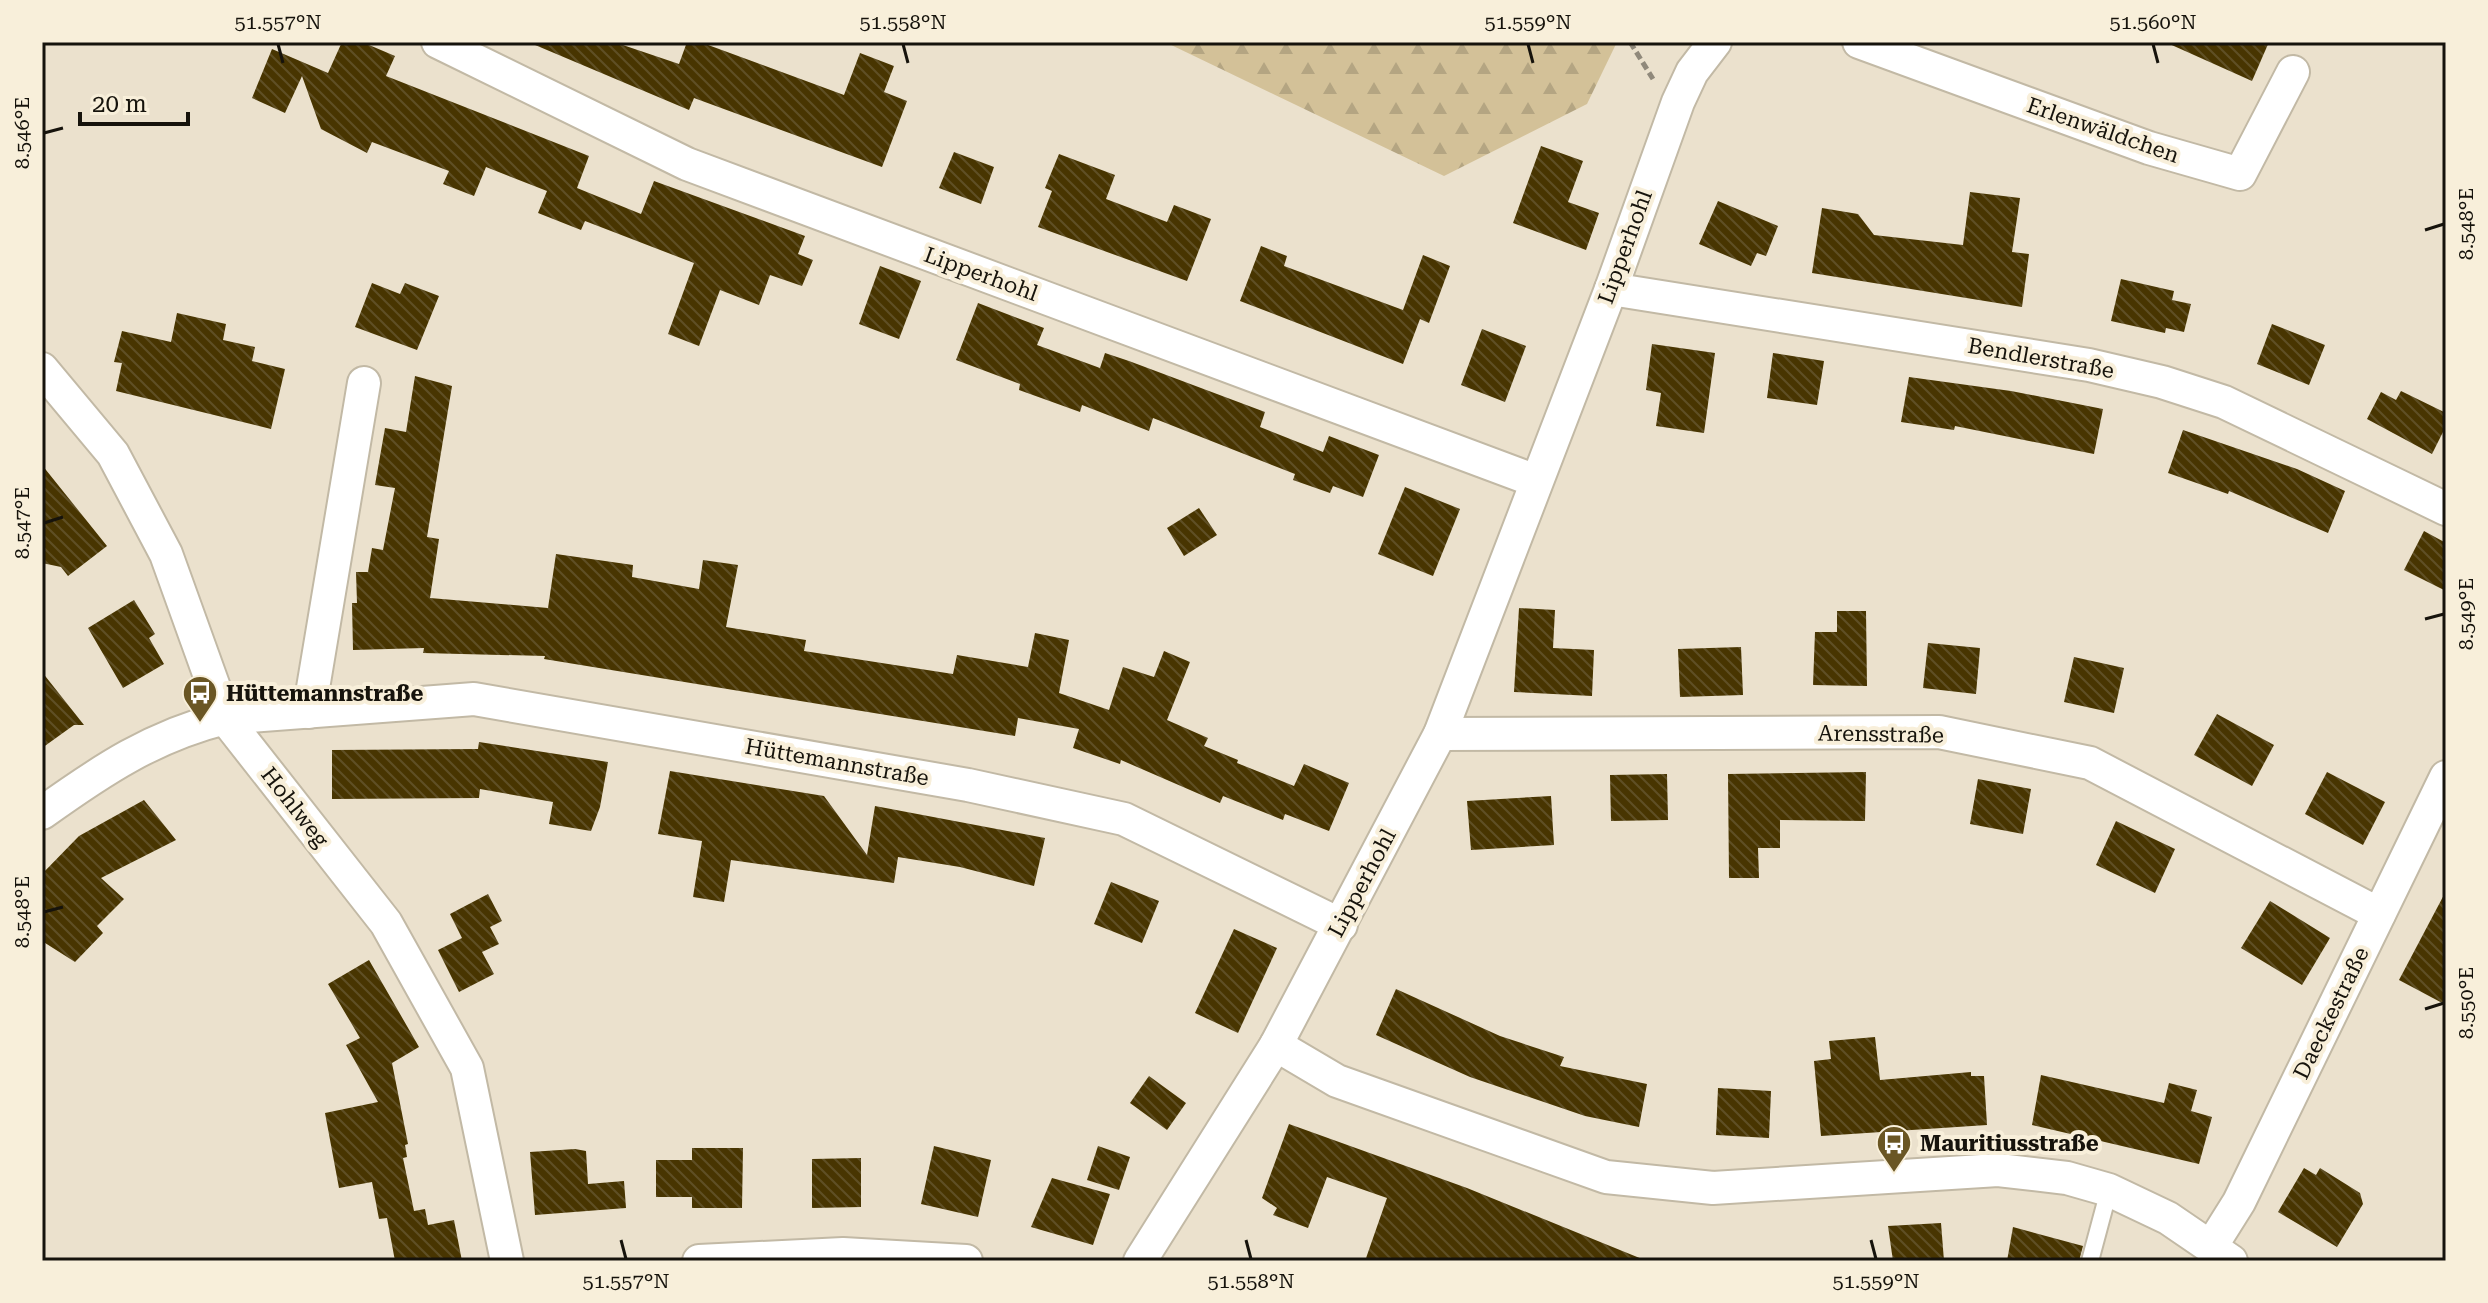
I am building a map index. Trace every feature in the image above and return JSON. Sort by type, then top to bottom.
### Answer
[{"type":"street","name":"Lipperhohl","points":[[438,42],[687,164],[1536,481]]},
{"type":"street","name":"Lipperhohl","points":[[1140,1261],[1276,1045],[1440,734],[1611,289],[1678,102],[1692,72],[1715,42]]},
{"type":"street","name":"Erlenwäldchen","points":[[1859,42],[2149,148],[2240,174],[2293,72]]},
{"type":"street","name":"Bendlerstraße","points":[[1611,289],[2089,365],[2162,382],[2224,402],[2446,509]]},
{"type":"street","name":"Hohlweg","points":[[42,369],[113,454],[166,554],[225,718],[386,923],[467,1068],[507,1261]]},
{"type":"street","points":[[309,712],[364,383]]},
{"type":"street","name":"Hüttemannstraße","points":[[42,813],[118,759],[200,724],[225,718],[474,699],[968,785],[1124,819],[1341,925]]},
{"type":"street","name":"Arensstraße","points":[[1440,734],[1939,732],[2090,763],[2379,914]]},
{"type":"street","name":"Daeckestraße","points":[[2221,1253],[2239,1202],[2446,777]]},
{"type":"street","points":[[1276,1045],[1337,1081],[1606,1177],[1713,1188],[1998,1170],[2067,1178],[2109,1190],[2168,1218],[2221,1253]]},
{"type":"street","points":[[699,1261],[843,1254],[966,1261]]},
{"type":"lane","points":[[2090,1261],[2109,1190]]},
{"type":"green space","points":[[1165,42],[1617,42],[1587,104],[1444,176]]},
{"type":"building","points":[[342,42],[362,42],[395,56],[386,76],[589,156],[577,188],[641,214],[654,181],[805,236],[798,254],[813,260],[802,286],[770,275],[759,305],[720,290],[699,346],[668,334],[694,263],[585,221],[581,230],[538,213],[547,191],[486,167],[474,196],[443,184],[449,171],[372,142],[367,153],[321,129],[302,76],[285,113],[252,98],[272,49],[328,73]]},
{"type":"building","points":[[528,42],[614,42],[679,64],[687,42],[700,42],[844,95],[860,53],[894,66],[884,92],[907,101],[882,167],[694,98],[689,110]]},
{"type":"building","points":[[2165,42],[2269,42],[2252,81]]},
{"type":"building","points":[[1541,146],[1583,161],[1568,202],[1599,213],[1586,250],[1513,223]]},
{"type":"building","points":[[954,152],[994,167],[981,204],[939,188]]},
{"type":"building","points":[[1059,154],[1115,175],[1106,199],[1167,222],[1174,205],[1211,219],[1187,281],[1038,227],[1052,191],[1045,188]]},
{"type":"building","points":[[1970,192],[2020,198],[2012,252],[2029,254],[2022,307],[1812,273],[1822,208],[1858,214],[1874,235],[1963,245]]},
{"type":"building","points":[[1718,201],[1778,226],[1766,256],[1757,253],[1751,266],[1699,244]]},
{"type":"building","points":[[1261,246],[1287,256],[1284,266],[1403,310],[1423,255],[1450,266],[1429,323],[1420,319],[1403,364],[1240,301]]},
{"type":"building","points":[[880,266],[921,281],[899,339],[859,324]]},
{"type":"building","points":[[2121,279],[2174,291],[2172,300],[2191,304],[2184,332],[2166,328],[2165,333],[2111,321]]},
{"type":"building","points":[[372,283],[400,294],[405,283],[439,296],[417,350],[355,327]]},
{"type":"building","points":[[978,303],[1044,328],[1037,345],[1100,368],[1105,353],[1129,361],[1265,412],[1260,427],[1323,452],[1329,436],[1379,455],[1363,497],[1333,486],[1330,493],[1293,480],[1295,474],[1153,418],[1149,431],[1082,405],[1080,412],[1019,390],[1020,384],[956,360]]},
{"type":"building","points":[[177,313],[226,324],[223,340],[255,347],[252,361],[285,369],[271,429],[116,391],[122,363],[114,362],[122,331],[171,342]]},
{"type":"building","points":[[2272,324],[2325,345],[2309,385],[2257,364]]},
{"type":"building","points":[[1482,329],[1526,346],[1505,402],[1461,385]]},
{"type":"building","points":[[1652,344],[1715,353],[1704,433],[1656,426],[1661,393],[1646,390]]},
{"type":"building","points":[[1773,353],[1824,361],[1817,405],[1767,398]]},
{"type":"building","points":[[415,376],[452,386],[427,537],[439,539],[430,598],[548,608],[556,554],[633,565],[632,577],[699,589],[703,560],[738,565],[726,627],[806,640],[804,651],[953,674],[957,655],[1028,667],[1035,633],[1069,640],[1059,693],[1109,710],[1123,667],[1154,677],[1164,651],[1190,662],[1167,720],[1208,738],[1204,746],[1294,786],[1304,764],[1349,783],[1329,831],[1285,814],[1283,820],[1223,796],[1220,803],[1121,760],[1120,764],[1073,748],[1079,729],[1018,718],[1015,736],[544,659],[545,656],[423,653],[424,648],[353,650],[352,603],[357,603],[356,572],[368,572],[372,548],[383,550],[395,488],[375,485],[385,428],[406,432]]},
{"type":"building","points":[[1909,377],[2011,391],[2103,409],[2094,454],[1955,426],[1954,430],[1901,422]]},
{"type":"building","points":[[2401,391],[2446,413],[2446,426],[2432,454],[2367,419],[2381,392],[2396,400]]},
{"type":"building","points":[[2183,430],[2297,469],[2345,491],[2328,533],[2229,491],[2228,494],[2168,473]]},
{"type":"building","points":[[42,465],[107,546],[68,576],[61,567],[42,563]]},
{"type":"building","points":[[1405,487],[1460,509],[1433,576],[1378,554]]},
{"type":"building","points":[[1199,508],[1217,535],[1184,556],[1167,528]]},
{"type":"building","points":[[2424,531],[2446,543],[2446,591],[2404,570]]},
{"type":"building","points":[[134,600],[155,634],[149,638],[164,664],[123,688],[88,628]]},
{"type":"building","points":[[1519,608],[1555,610],[1553,648],[1594,650],[1592,696],[1514,692]]},
{"type":"building","points":[[1837,611],[1866,611],[1867,686],[1813,685],[1815,632],[1837,632]]},
{"type":"building","points":[[1928,643],[1980,648],[1976,694],[1923,688]]},
{"type":"building","points":[[1741,647],[1743,695],[1680,697],[1678,649]]},
{"type":"building","points":[[2074,657],[2124,668],[2114,713],[2064,702]]},
{"type":"building","points":[[42,672],[84,725],[74,725],[42,748]]},
{"type":"building","points":[[2217,714],[2274,745],[2252,786],[2194,755]]},
{"type":"building","points":[[479,742],[608,762],[600,807],[591,831],[549,824],[553,802],[480,789],[479,798],[332,799],[332,750],[478,749]]},
{"type":"building","points":[[670,771],[824,796],[867,855],[875,806],[1045,838],[1034,886],[960,867],[898,857],[894,883],[731,860],[724,902],[693,897],[702,841],[658,834]]},
{"type":"building","points":[[1866,772],[1865,821],[1780,820],[1780,848],[1758,848],[1759,878],[1729,878],[1728,774]]},
{"type":"building","points":[[2327,772],[2385,802],[2363,845],[2305,814]]},
{"type":"building","points":[[1667,774],[1668,820],[1611,821],[1610,775]]},
{"type":"building","points":[[1978,779],[2031,789],[2023,834],[1970,824]]},
{"type":"building","points":[[1551,796],[1554,845],[1471,850],[1467,801]]},
{"type":"building","points":[[144,800],[176,840],[101,878],[124,899],[97,926],[103,933],[75,962],[42,941],[42,874],[79,836]]},
{"type":"building","points":[[2116,821],[2175,849],[2155,893],[2096,865]]},
{"type":"building","points":[[1111,882],[1159,901],[1142,943],[1094,924]]},
{"type":"building","points":[[2446,891],[2446,1005],[2399,980]]},
{"type":"building","points":[[488,894],[502,921],[490,927],[499,944],[482,952],[494,974],[459,992],[438,950],[462,938],[450,914]]},
{"type":"building","points":[[2270,901],[2330,938],[2302,985],[2241,948]]},
{"type":"building","points":[[1234,929],[1277,948],[1238,1033],[1195,1013]]},
{"type":"building","points":[[369,960],[419,1047],[392,1063],[408,1144],[405,1145],[407,1157],[403,1158],[414,1211],[425,1209],[428,1225],[454,1220],[462,1261],[395,1261],[387,1218],[379,1219],[372,1182],[339,1188],[325,1113],[378,1102],[346,1045],[360,1038],[328,984]]},
{"type":"building","points":[[1396,989],[1500,1036],[1564,1057],[1560,1066],[1647,1084],[1639,1127],[1585,1116],[1470,1077],[1376,1035]]},
{"type":"building","points":[[1875,1037],[1880,1080],[1971,1072],[1971,1076],[1984,1076],[1987,1125],[1821,1136],[1814,1061],[1831,1059],[1829,1041]]},
{"type":"building","points":[[2041,1075],[2164,1103],[2169,1083],[2197,1090],[2191,1111],[2212,1117],[2199,1164],[2032,1125]]},
{"type":"building","points":[[1149,1076],[1186,1103],[1167,1130],[1130,1103]]},
{"type":"building","points":[[1718,1088],[1771,1091],[1769,1138],[1716,1135]]},
{"type":"building","points":[[1289,1124],[1467,1188],[1647,1261],[1365,1261],[1387,1198],[1327,1177],[1308,1228],[1273,1215],[1277,1208],[1262,1198]]},
{"type":"building","points":[[934,1146],[991,1160],[978,1217],[921,1204]]},
{"type":"building","points":[[1098,1146],[1130,1157],[1119,1190],[1087,1180]]},
{"type":"building","points":[[692,1148],[743,1148],[742,1208],[692,1208],[692,1197],[656,1197],[656,1160],[692,1160]]},
{"type":"building","points":[[586,1151],[588,1184],[624,1181],[626,1208],[535,1215],[530,1152]]},
{"type":"building","points":[[861,1158],[861,1207],[812,1208],[812,1159]]},
{"type":"building","points":[[2304,1168],[2316,1175],[2320,1168],[2360,1193],[2363,1204],[2337,1247],[2278,1212]]},
{"type":"building","points":[[1052,1178],[1110,1194],[1093,1245],[1031,1227]]},
{"type":"building","points":[[1941,1223],[1944,1261],[1893,1261],[1888,1226]]},
{"type":"building","points":[[2013,1227],[2083,1246],[2079,1261],[2007,1261]]},
{"type":"place","name":"Hüttemannstraße","points":[[200,724]]},
{"type":"place","name":"Mauritiusstraße","points":[[1894,1174]]}]
